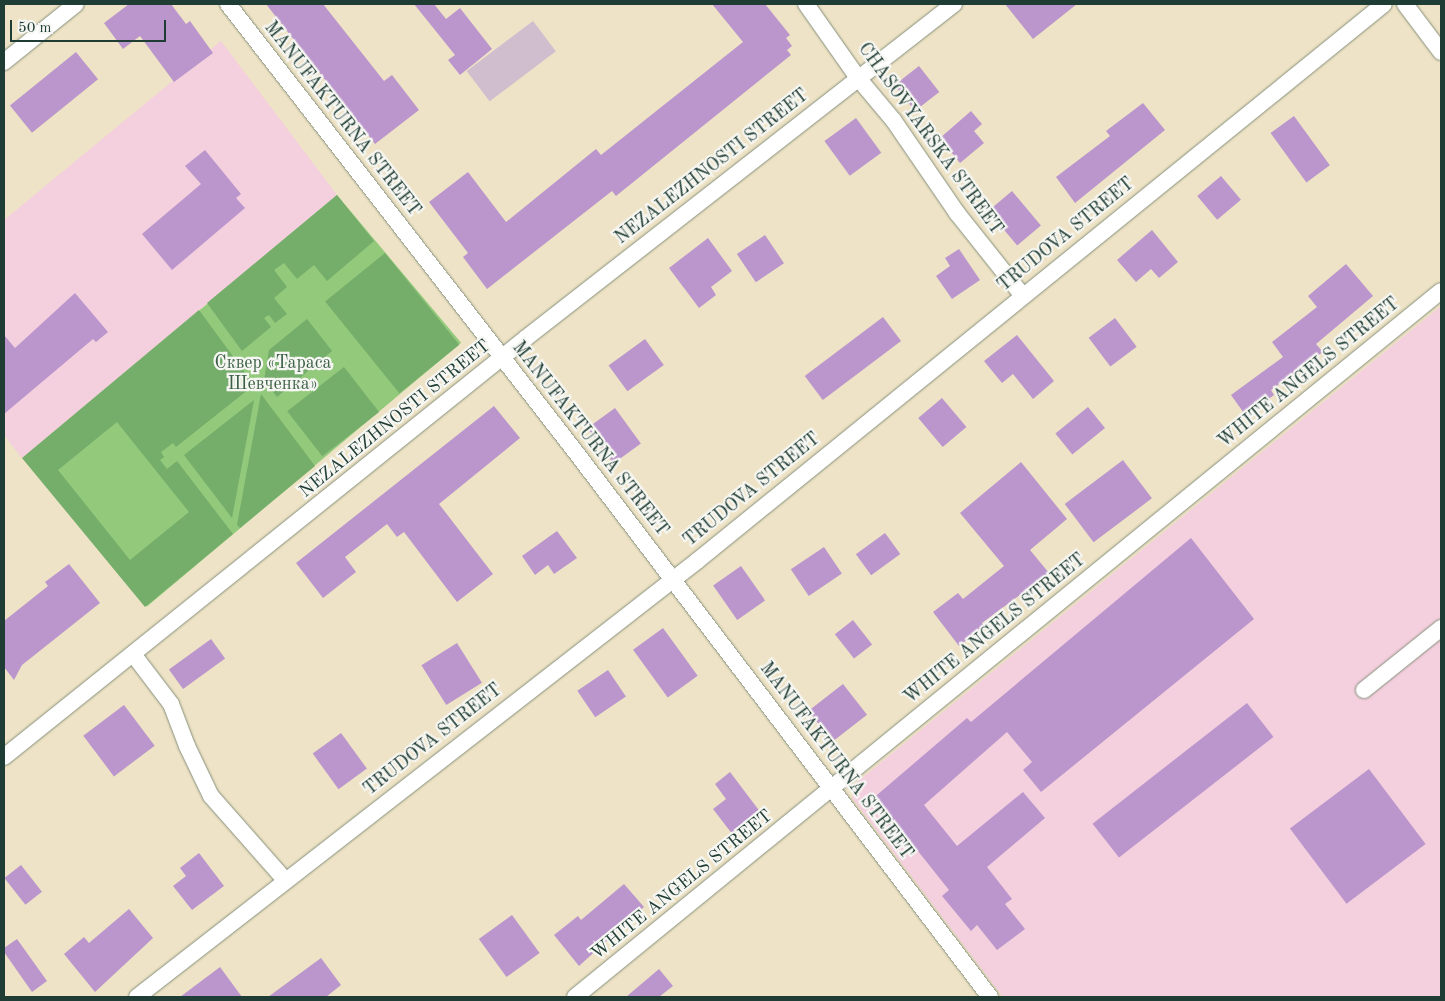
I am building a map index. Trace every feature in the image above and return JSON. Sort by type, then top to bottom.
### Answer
[{"type":"street","points":[[4,62],[76,4]]},
{"type":"street","name":"MANUFAKTURNA STREET","points":[[228,4],[672,578],[989,997]]},
{"type":"street","name":"CHASOVYARSKA STREET","points":[[806,4],[858,78],[894,121],[957,213],[1023,296]]},
{"type":"street","name":"NEZALEZHNOSTI STREET","points":[[4,757],[503,359],[954,4]]},
{"type":"street","name":"TRUDOVA STREET","points":[[137,997],[672,578],[1384,4]]},
{"type":"street","points":[[1405,4],[1441,52]]},
{"type":"street","name":"WHITE ANGELS STREET","points":[[575,997],[1441,291]]},
{"type":"street","points":[[1364,690],[1441,628]]},
{"type":"street","points":[[133,654],[171,704],[187,746],[212,796],[286,881]]},
{"type":"shaded area","points":[[533,21],[556,51],[490,101],[467,71]]},
{"type":"shaded area","points":[[221,41],[337,195],[22,458],[4,435],[4,220]]},
{"type":"shaded area","points":[[1441,306],[1441,997],[1003,997],[852,798],[857,782]]},
{"type":"green space","name":"Сквер «Тараса Шевченка»","points":[[337,195],[461,343],[147,606],[23,459]]},
{"type":"green space","points":[[337,195],[374,241],[327,281],[314,265],[297,279],[284,263],[274,270],[287,287],[274,298],[287,314],[275,323],[269,315],[264,318],[271,327],[242,351],[207,303]]},
{"type":"green space","points":[[385,253],[459,345],[399,393],[325,301]]},
{"type":"green space","points":[[199,310],[254,385],[176,447],[173,443],[161,452],[164,457],[160,460],[167,469],[177,461],[233,534],[145,607],[22,458]],"holes":[[[117,422],[189,512],[130,560],[58,470]]]},
{"type":"green space","points":[[307,319],[332,351],[277,397],[264,380],[269,350]]},
{"type":"green space","points":[[344,367],[379,412],[322,456],[287,411]]},
{"type":"green space","points":[[261,394],[315,466],[240,528],[237,525]]},
{"type":"green space","points":[[254,400],[232,518],[184,455]]},
{"type":"building","points":[[129,4],[171,4],[186,24],[190,21],[213,53],[174,82],[140,36],[123,49],[104,23]]},
{"type":"building","points":[[266,4],[323,4],[384,81],[392,75],[419,110],[375,144]]},
{"type":"building","points":[[414,4],[434,4],[446,19],[460,8],[492,49],[460,75],[448,60],[455,55]]},
{"type":"building","points":[[712,4],[765,4],[790,35],[786,38],[792,46],[787,50],[791,55],[616,196],[612,191],[487,289],[463,257],[468,253],[429,202],[468,172],[506,222],[596,149],[601,155],[743,42]]},
{"type":"building","points":[[1005,4],[1077,4],[1033,39]]},
{"type":"building","points":[[76,52],[98,79],[32,133],[10,105]]},
{"type":"building","points":[[919,66],[939,92],[915,111],[895,85]]},
{"type":"building","points":[[1143,103],[1165,130],[1075,203],[1056,177],[1110,136],[1106,131]]},
{"type":"building","points":[[971,111],[982,124],[974,131],[984,143],[960,163],[940,138]]},
{"type":"building","points":[[1294,116],[1330,165],[1306,182],[1271,133]]},
{"type":"building","points":[[856,118],[881,153],[850,176],[824,141]]},
{"type":"building","points":[[205,150],[241,194],[236,198],[245,208],[172,270],[142,234],[201,184],[185,166]]},
{"type":"building","points":[[1221,176],[1241,200],[1217,220],[1197,196]]},
{"type":"building","points":[[1012,191],[1041,225],[1017,245],[988,211]]},
{"type":"building","points":[[1152,230],[1178,262],[1159,278],[1151,269],[1136,282],[1117,260]]},
{"type":"building","points":[[765,235],[784,263],[756,282],[737,254]]},
{"type":"building","points":[[708,238],[732,271],[711,287],[716,295],[699,308],[669,268]]},
{"type":"building","points":[[959,249],[980,280],[952,299],[936,276],[950,266],[945,258]]},
{"type":"building","points":[[1346,264],[1373,296],[1316,344],[1323,352],[1271,390],[1274,395],[1246,416],[1231,395],[1283,357],[1272,342],[1317,307],[1308,296]]},
{"type":"building","points":[[75,293],[108,332],[96,342],[93,339],[4,414],[4,335],[15,348]]},
{"type":"building","points":[[883,317],[901,341],[823,400],[805,376]]},
{"type":"building","points":[[1115,318],[1137,347],[1110,367],[1089,338]]},
{"type":"building","points":[[1017,335],[1054,381],[1033,399],[1013,374],[1002,383],[984,361]]},
{"type":"building","points":[[645,339],[664,365],[627,391],[609,365]]},
{"type":"building","points":[[942,398],[966,427],[943,447],[918,418]]},
{"type":"building","points":[[494,406],[520,438],[439,504],[493,574],[457,602],[404,532],[397,537],[387,524],[345,557],[356,572],[323,598],[296,563]]},
{"type":"building","points":[[1088,407],[1105,428],[1072,454],[1055,433]]},
{"type":"building","points":[[615,408],[641,444],[613,464],[587,428]]},
{"type":"building","points":[[1123,460],[1152,498],[1094,542],[1065,504]]},
{"type":"building","points":[[1021,462],[1067,519],[1030,550],[1049,573],[982,623],[984,626],[959,646],[933,612],[958,593],[963,599],[1004,566],[960,513]]},
{"type":"building","points":[[557,531],[577,558],[554,574],[548,565],[535,575],[522,556]]},
{"type":"building","points":[[885,533],[900,554],[871,575],[856,554]]},
{"type":"building","points":[[1191,538],[1254,619],[1041,792],[1023,770],[1032,762],[1007,732],[924,805],[957,846],[1023,792],[1045,818],[987,867],[1012,899],[1005,904],[1025,929],[997,950],[977,925],[971,931],[942,896],[949,890],[898,826],[893,830],[870,801],[967,718],[971,722]]},
{"type":"building","points":[[824,547],[842,574],[809,596],[791,569]]},
{"type":"building","points":[[69,564],[100,603],[22,665],[14,680],[4,667],[4,621],[48,586],[45,582]]},
{"type":"building","points":[[741,566],[765,600],[737,620],[713,586]]},
{"type":"building","points":[[853,620],[872,644],[854,659],[835,634]]},
{"type":"building","points":[[663,628],[698,676],[668,697],[633,650]]},
{"type":"building","points":[[211,639],[225,658],[183,689],[169,670]]},
{"type":"building","points":[[457,643],[482,683],[446,705],[421,665]]},
{"type":"building","points":[[608,670],[626,697],[595,717],[577,691]]},
{"type":"building","points":[[843,684],[867,715],[832,742],[808,711]]},
{"type":"building","points":[[1247,703],[1273,737],[1119,858],[1093,824]]},
{"type":"building","points":[[124,705],[155,746],[114,776],[83,736]]},
{"type":"building","points":[[341,733],[367,769],[339,789],[313,754]]},
{"type":"building","points":[[1369,769],[1426,844],[1347,904],[1290,829]]},
{"type":"building","points":[[730,772],[761,813],[733,835],[713,809],[726,799],[715,784]]},
{"type":"building","points":[[199,853],[224,886],[192,910],[173,886],[186,876],[180,868]]},
{"type":"building","points":[[21,865],[42,892],[25,905],[4,878]]},
{"type":"building","points":[[624,884],[644,907],[579,966],[554,935],[578,916],[581,920]]},
{"type":"building","points":[[129,909],[153,938],[95,992],[64,954],[84,937],[89,943]]},
{"type":"building","points":[[512,915],[540,953],[506,977],[479,939]]},
{"type":"building","points":[[17,939],[47,981],[32,992],[4,952],[4,948]]},
{"type":"building","points":[[321,958],[341,985],[326,997],[268,997]]},
{"type":"building","points":[[220,967],[242,997],[180,997]]},
{"type":"building","points":[[659,969],[673,986],[659,997],[626,997]]}]
